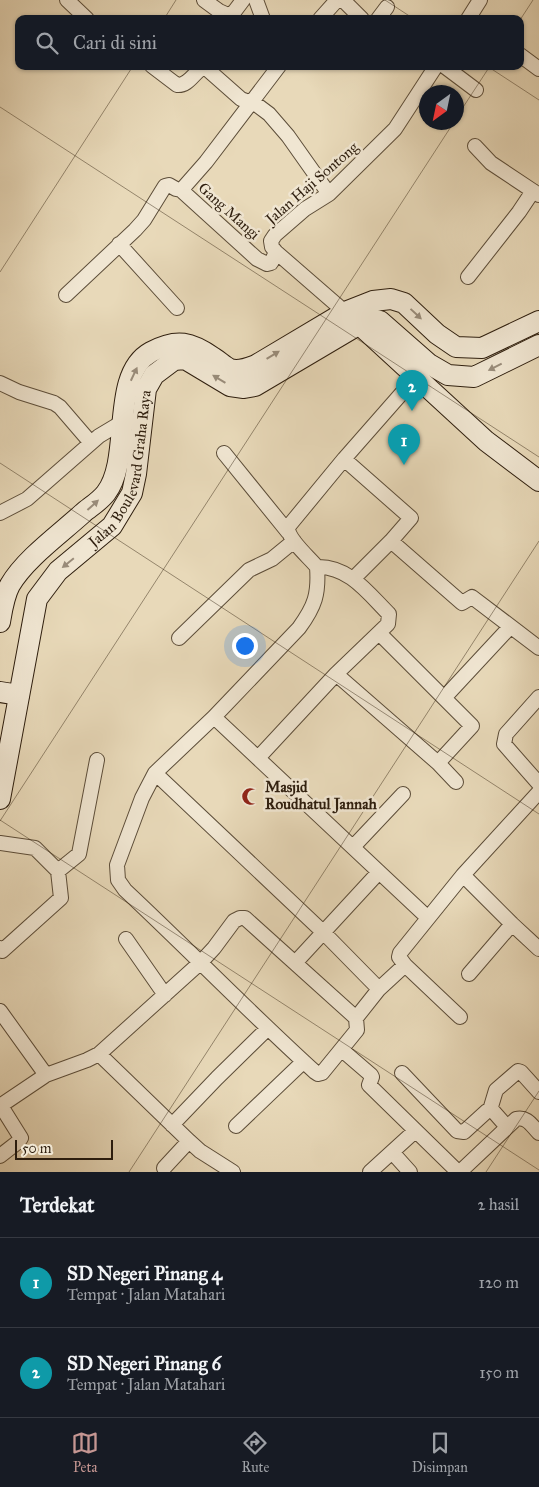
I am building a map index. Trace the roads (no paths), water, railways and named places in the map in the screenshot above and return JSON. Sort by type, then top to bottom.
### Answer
[{"type":"main road","name":"Jalan Boulevard Graha Raya","points":[[0,799],[10,693],[37,599],[58,571],[112,526],[132,493],[134,420],[125,396],[133,373],[140,362],[155,350],[175,343],[190,344],[230,369],[242,370],[352,318],[373,301],[391,299],[404,303],[437,334],[456,347],[482,348],[539,321]]},
{"type":"main road","name":"Jalan Boulevard Graha Raya","points":[[352,318],[370,318],[380,321],[430,364],[448,375],[474,378],[539,345]]},
{"type":"main road","points":[[352,318],[486,440],[539,480]]},
{"type":"main road","name":"Jalan Boulevard Graha Raya","points":[[0,622],[9,586],[25,565],[106,493],[115,475],[134,420]]},
{"type":"street","points":[[67,0],[83,15]]},
{"type":"street","points":[[204,0],[228,15],[234,12],[242,0]]},
{"type":"street","points":[[256,0],[262,15]]},
{"type":"street","points":[[324,15],[338,0]]},
{"type":"street","points":[[343,0],[358,15]]},
{"type":"street","points":[[471,15],[480,0]]},
{"type":"street","points":[[381,15],[387,7]]},
{"type":"street","points":[[524,58],[539,69]]},
{"type":"street","points":[[157,70],[177,85],[182,85],[200,70]]},
{"type":"street","points":[[208,70],[241,99],[262,108],[288,136],[329,194]]},
{"type":"street","points":[[66,295],[144,220],[165,186],[169,185],[181,190],[206,162],[276,70]]},
{"type":"street","name":"Jalan Haji Sontong","points":[[276,252],[272,247],[271,241],[275,235],[305,209],[329,194],[395,129],[433,70]]},
{"type":"street","points":[[449,70],[476,90]]},
{"type":"street","points":[[468,277],[536,193],[491,163],[474,146]]},
{"type":"street","name":"Gang Mangi","points":[[181,190],[257,259],[267,264],[270,263],[276,252]]},
{"type":"street","points":[[119,244],[177,308]]},
{"type":"street","points":[[276,252],[352,318]]},
{"type":"street","points":[[291,537],[288,527],[344,458],[416,378]]},
{"type":"street","points":[[0,383],[19,392],[54,403],[60,407],[91,443]]},
{"type":"street","points":[[0,513],[27,499],[99,436],[134,420]]},
{"type":"street","points":[[0,1156],[18,1142],[20,1138],[0,1106],[46,1075],[99,1054],[201,962],[234,921],[240,918],[245,918],[356,1018],[358,1030],[322,1073],[318,1074],[267,1028],[201,962],[125,890],[118,880],[117,865],[129,829],[155,773],[214,717],[299,628],[314,606],[317,592],[317,567],[224,453]]},
{"type":"street","points":[[344,458],[410,518],[391,541],[353,579]]},
{"type":"street","points":[[179,638],[250,570],[272,559],[291,537]]},
{"type":"street","points":[[391,541],[462,603],[472,598],[539,648]]},
{"type":"street","points":[[258,758],[336,674],[388,624],[389,614],[353,579],[334,568],[317,567]]},
{"type":"street","points":[[444,698],[510,627]]},
{"type":"street","points":[[380,633],[472,726],[438,763]]},
{"type":"street","points":[[336,674],[438,763],[456,782]]},
{"type":"street","points":[[539,697],[506,734],[504,740],[504,744],[539,784]]},
{"type":"street","points":[[214,717],[427,917]]},
{"type":"street","points":[[58,871],[79,854],[97,760]]},
{"type":"street","points":[[155,773],[323,932],[379,989]]},
{"type":"street","points":[[460,1017],[405,965],[399,956],[400,953],[427,917],[463,875],[539,792]]},
{"type":"street","points":[[353,847],[403,794]]},
{"type":"street","points":[[0,843],[35,848],[58,871],[61,898],[2,951],[0,948]]},
{"type":"street","points":[[295,963],[379,872]]},
{"type":"street","points":[[463,875],[539,949]]},
{"type":"street","points":[[469,974],[512,924]]},
{"type":"street","points":[[126,938],[165,995]]},
{"type":"street","points":[[356,1018],[379,989],[405,965]]},
{"type":"street","points":[[0,1011],[46,1075]]},
{"type":"street","points":[[172,1125],[267,1028]]},
{"type":"street","points":[[342,1050],[371,1075],[369,1085],[460,1172],[516,1119],[524,1118],[539,1133]]},
{"type":"street","points":[[99,1054],[188,1141],[233,1172]]},
{"type":"street","points":[[236,1126],[304,1062]]},
{"type":"street","points":[[402,1073],[460,1133],[464,1132],[490,1110],[496,1090],[518,1071],[539,1092]]},
{"type":"street","points":[[490,1110],[507,1126]]},
{"type":"street","points":[[370,1172],[415,1131]]},
{"type":"street","points":[[164,1168],[188,1141]]},
{"type":"street","points":[[392,1152],[410,1172]]},
{"type":"place","name":"SD Negeri Pinang 6","points":[[412,411]]},
{"type":"place","name":"SD Negeri Pinang 4","points":[[404,465]]},
{"type":"place","name":"Masjid Roudhatul Jannah","points":[[251,796]]}]
